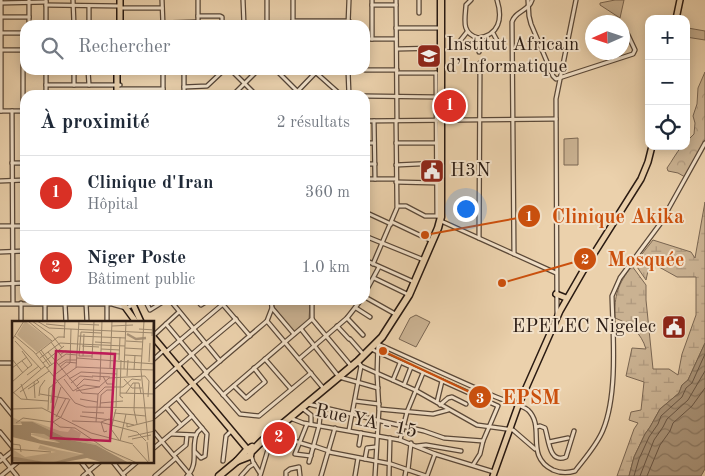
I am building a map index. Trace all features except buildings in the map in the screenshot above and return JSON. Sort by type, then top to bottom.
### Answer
[{"type":"highway","points":[[219,476],[237,461],[249,455],[264,439],[352,366],[359,364],[365,355],[378,343],[409,295],[432,241],[439,218],[441,0]]},
{"type":"main road","points":[[679,15],[681,2]]},
{"type":"main road","points":[[118,20],[119,4]]},
{"type":"main road","points":[[118,75],[119,90]]},
{"type":"main road","points":[[494,474],[518,406],[565,298],[646,168],[650,150]]},
{"type":"main road","points":[[556,294],[565,298]]},
{"type":"main road","points":[[122,305],[138,321]]},
{"type":"main road","points":[[133,305],[139,321]]},
{"type":"main road","points":[[155,338],[176,368],[249,455]]},
{"type":"main road","points":[[155,344],[164,352]]},
{"type":"street","points":[[74,0],[74,20]]},
{"type":"street","points":[[162,0],[162,20]]},
{"type":"street","points":[[198,0],[198,20]]},
{"type":"street","points":[[244,0],[244,20]]},
{"type":"street","points":[[267,0],[267,20]]},
{"type":"street","points":[[293,0],[293,20]]},
{"type":"street","points":[[348,20],[349,0]]},
{"type":"street","points":[[372,0],[372,39],[396,39]]},
{"type":"street","points":[[373,264],[398,206],[396,180],[396,0]]},
{"type":"street","points":[[419,0],[419,13]]},
{"type":"street","points":[[460,41],[467,32],[466,8],[469,0]]},
{"type":"street","points":[[478,38],[493,32],[499,25],[497,0]]},
{"type":"street","points":[[528,0],[529,16],[555,78],[614,60]]},
{"type":"street","points":[[514,254],[512,22],[514,17],[528,7],[532,0]]},
{"type":"street","points":[[556,318],[557,94],[576,0]]},
{"type":"street","points":[[20,111],[1,111],[0,2],[29,1],[74,6],[119,4],[162,8]]},
{"type":"street","points":[[1,17],[29,17],[29,1]]},
{"type":"street","points":[[46,3],[46,20]]},
{"type":"street","points":[[372,5],[396,5]]},
{"type":"street","points":[[89,6],[89,20]]},
{"type":"street","points":[[521,12],[529,16]]},
{"type":"street","points":[[198,16],[220,16],[222,20]]},
{"type":"street","points":[[396,28],[441,28]]},
{"type":"street","points":[[467,32],[478,38]]},
{"type":"street","points":[[493,32],[500,46]]},
{"type":"street","points":[[0,33],[20,33]]},
{"type":"street","points":[[478,38],[479,52]]},
{"type":"street","points":[[630,42],[634,52],[630,55]]},
{"type":"street","points":[[397,48],[441,48]]},
{"type":"street","points":[[0,50],[20,50]]},
{"type":"street","points":[[479,238],[480,62]]},
{"type":"street","points":[[370,70],[439,73]]},
{"type":"street","points":[[24,75],[24,90]]},
{"type":"street","points":[[46,75],[46,90]]},
{"type":"street","points":[[74,75],[74,85]]},
{"type":"street","points":[[88,75],[89,85]]},
{"type":"street","points":[[46,85],[89,85],[119,90],[163,89],[163,75]]},
{"type":"street","points":[[184,75],[184,87],[207,86],[219,75]]},
{"type":"street","points":[[236,75],[251,90]]},
{"type":"street","points":[[239,90],[253,75]]},
{"type":"street","points":[[281,75],[297,90]]},
{"type":"street","points":[[299,90],[312,75]]},
{"type":"street","points":[[320,75],[336,90]]},
{"type":"street","points":[[348,75],[349,90]]},
{"type":"street","points":[[370,96],[439,97]]},
{"type":"street","points":[[12,111],[13,304]]},
{"type":"street","points":[[370,121],[556,119]]},
{"type":"street","points":[[374,121],[375,179]]},
{"type":"street","points":[[396,142],[439,143]]},
{"type":"street","points":[[575,476],[575,471],[601,434],[610,408],[613,377],[612,296],[615,287],[660,224],[705,142]]},
{"type":"street","points":[[12,163],[20,163]]},
{"type":"street","points":[[396,165],[439,163]]},
{"type":"street","points":[[370,164],[375,164]]},
{"type":"street","points":[[370,179],[439,183]]},
{"type":"street","points":[[0,180],[20,180]]},
{"type":"street","points":[[398,206],[407,206],[425,216],[439,218],[556,273]]},
{"type":"street","points":[[370,214],[432,241]]},
{"type":"street","points":[[0,226],[20,226]]},
{"type":"street","points":[[370,238],[424,260]]},
{"type":"street","points":[[0,252],[20,251]]},
{"type":"street","points":[[370,262],[415,282]]},
{"type":"street","points":[[370,286],[379,267]]},
{"type":"street","points":[[374,278],[409,295]]},
{"type":"street","points":[[0,284],[20,283]]},
{"type":"street","points":[[370,298],[397,315]]},
{"type":"street","points":[[0,304],[20,303]]},
{"type":"street","points":[[21,305],[21,321]]},
{"type":"street","points":[[45,321],[47,305]]},
{"type":"street","points":[[65,305],[66,321]]},
{"type":"street","points":[[86,305],[87,321]]},
{"type":"street","points":[[107,321],[109,305]]},
{"type":"street","points":[[113,305],[124,308],[128,305]]},
{"type":"street","points":[[147,305],[149,310],[158,305]]},
{"type":"street","points":[[174,305],[220,361]]},
{"type":"street","points":[[155,358],[180,341],[222,305]]},
{"type":"street","points":[[224,305],[250,336]]},
{"type":"street","points":[[155,416],[267,321],[272,305]]},
{"type":"street","points":[[312,305],[312,319],[352,366]]},
{"type":"street","points":[[299,359],[347,318],[358,305]]},
{"type":"street","points":[[272,308],[294,334]]},
{"type":"street","points":[[356,308],[370,318]]},
{"type":"street","points":[[155,336],[179,312]]},
{"type":"street","points":[[347,318],[363,335]]},
{"type":"street","points":[[155,386],[236,319]]},
{"type":"street","points":[[223,395],[312,319]]},
{"type":"street","points":[[267,321],[325,389]]},
{"type":"street","points":[[166,324],[240,414],[259,416],[311,373]]},
{"type":"street","points":[[337,326],[365,355]]},
{"type":"street","points":[[301,329],[339,377],[378,388]]},
{"type":"street","points":[[375,476],[379,409],[378,343],[526,408],[535,420],[536,450]]},
{"type":"street","points":[[371,349],[498,406],[483,441],[480,454],[473,465]]},
{"type":"street","points":[[265,359],[291,389]]},
{"type":"street","points":[[393,380],[400,363]]},
{"type":"street","points":[[349,430],[358,382],[359,364],[415,390],[477,425],[513,430],[536,450],[549,468],[558,471],[575,471]]},
{"type":"street","points":[[404,385],[411,367]]},
{"type":"street","points":[[234,386],[246,398],[265,382],[254,368]]},
{"type":"street","points":[[400,440],[407,412],[424,373]]},
{"type":"street","points":[[439,404],[442,381]]},
{"type":"street","points":[[439,404],[452,397],[466,404]]},
{"type":"street","points":[[177,398],[207,434],[205,456],[201,458],[195,452]]},
{"type":"street","points":[[0,400],[12,415]]},
{"type":"street","points":[[355,401],[379,404]]},
{"type":"street","points":[[304,406],[321,408],[424,431],[444,438],[483,441]]},
{"type":"street","points":[[304,406],[311,415],[309,424],[295,454],[311,456]]},
{"type":"street","points":[[166,407],[181,425]]},
{"type":"street","points":[[309,462],[319,426],[321,408]]},
{"type":"street","points":[[379,409],[433,414],[448,409]]},
{"type":"street","points":[[155,447],[192,416]]},
{"type":"street","name":"Rue YA - 15","points":[[290,418],[309,424],[411,443],[435,454],[473,465],[494,474]]},
{"type":"street","points":[[536,427],[545,428],[551,451],[555,457],[565,458],[569,451],[574,431]]},
{"type":"street","points":[[155,433],[190,475],[194,465],[196,435],[202,428]]},
{"type":"street","points":[[321,476],[335,428]]},
{"type":"street","points":[[276,430],[284,438],[329,452],[390,464],[426,476],[435,454]]},
{"type":"street","points":[[0,432],[12,447]]},
{"type":"street","points":[[223,461],[226,436],[230,432]]},
{"type":"street","points":[[359,445],[361,433]]},
{"type":"street","points":[[171,434],[196,435]]},
{"type":"street","points":[[155,476],[186,445],[187,435]]},
{"type":"street","points":[[389,476],[390,438]]},
{"type":"street","points":[[549,442],[568,438]]},
{"type":"street","points":[[261,475],[270,444],[264,439]]},
{"type":"street","points":[[404,476],[407,470],[411,443]]},
{"type":"street","points":[[417,446],[426,445],[461,451]]},
{"type":"street","points":[[365,459],[367,448],[376,447]]},
{"type":"street","points":[[12,450],[1,458],[17,476]]},
{"type":"street","points":[[249,455],[261,475]]},
{"type":"street","points":[[241,476],[249,467],[249,455]]},
{"type":"street","points":[[355,476],[358,458]]},
{"type":"street","points":[[1,476],[16,464]]},
{"type":"street","points":[[83,464],[92,476]]},
{"type":"street","points":[[84,476],[98,464]]},
{"type":"street","points":[[115,464],[124,475],[135,464]]},
{"type":"street","points":[[286,476],[288,470],[299,467],[300,476]]},
{"type":"street","points":[[569,472],[575,476]]},
{"type":"green space","points":[[624,0],[621,15],[615,15],[600,5],[600,3]]},
{"type":"green space","points":[[690,28],[705,31],[705,40],[690,38]]},
{"type":"green space","points":[[705,72],[705,141],[685,177],[668,171],[667,168],[679,150],[690,150],[690,138],[694,134],[695,123],[693,116],[697,104],[698,88]]},
{"type":"green space","points":[[578,138],[578,165],[564,165],[564,139]]},
{"type":"green space","points":[[705,202],[705,343],[688,380],[682,385],[679,393],[660,409],[645,434],[634,457],[629,476],[617,476],[634,429],[638,423],[629,420],[631,412],[641,410],[644,382],[626,376],[632,348],[646,349],[635,330],[615,318],[615,303],[618,290],[623,278],[632,266],[646,285],[653,369],[669,369],[678,375],[682,354],[696,315],[696,277],[677,277],[650,262],[646,280],[635,264],[641,266],[645,257],[642,254],[653,240],[691,252],[695,258]]},
{"type":"green space","points":[[274,305],[310,305],[309,320],[294,332]]},
{"type":"green space","points":[[416,315],[430,322],[416,347],[399,339],[410,318]]},
{"type":"water","points":[[705,343],[705,469],[701,476],[629,476],[634,457],[645,434],[660,409],[679,393],[682,385],[688,380]]},
{"type":"place","name":"Institut Africain d’Informatique","points":[[429,56]]},
{"type":"place","name":"Clinique d'Iran","points":[[450,106]]},
{"type":"place","name":"H3N","points":[[432,171]]},
{"type":"place","name":"Clinique Akika","points":[[425,235]]},
{"type":"place","name":"Mosquée","points":[[502,283]]},
{"type":"place","name":"EPELEC Nigelec","points":[[674,327]]},
{"type":"place","name":"EPSM","points":[[383,351]]},
{"type":"place","name":"Niger Poste","points":[[279,438]]}]
